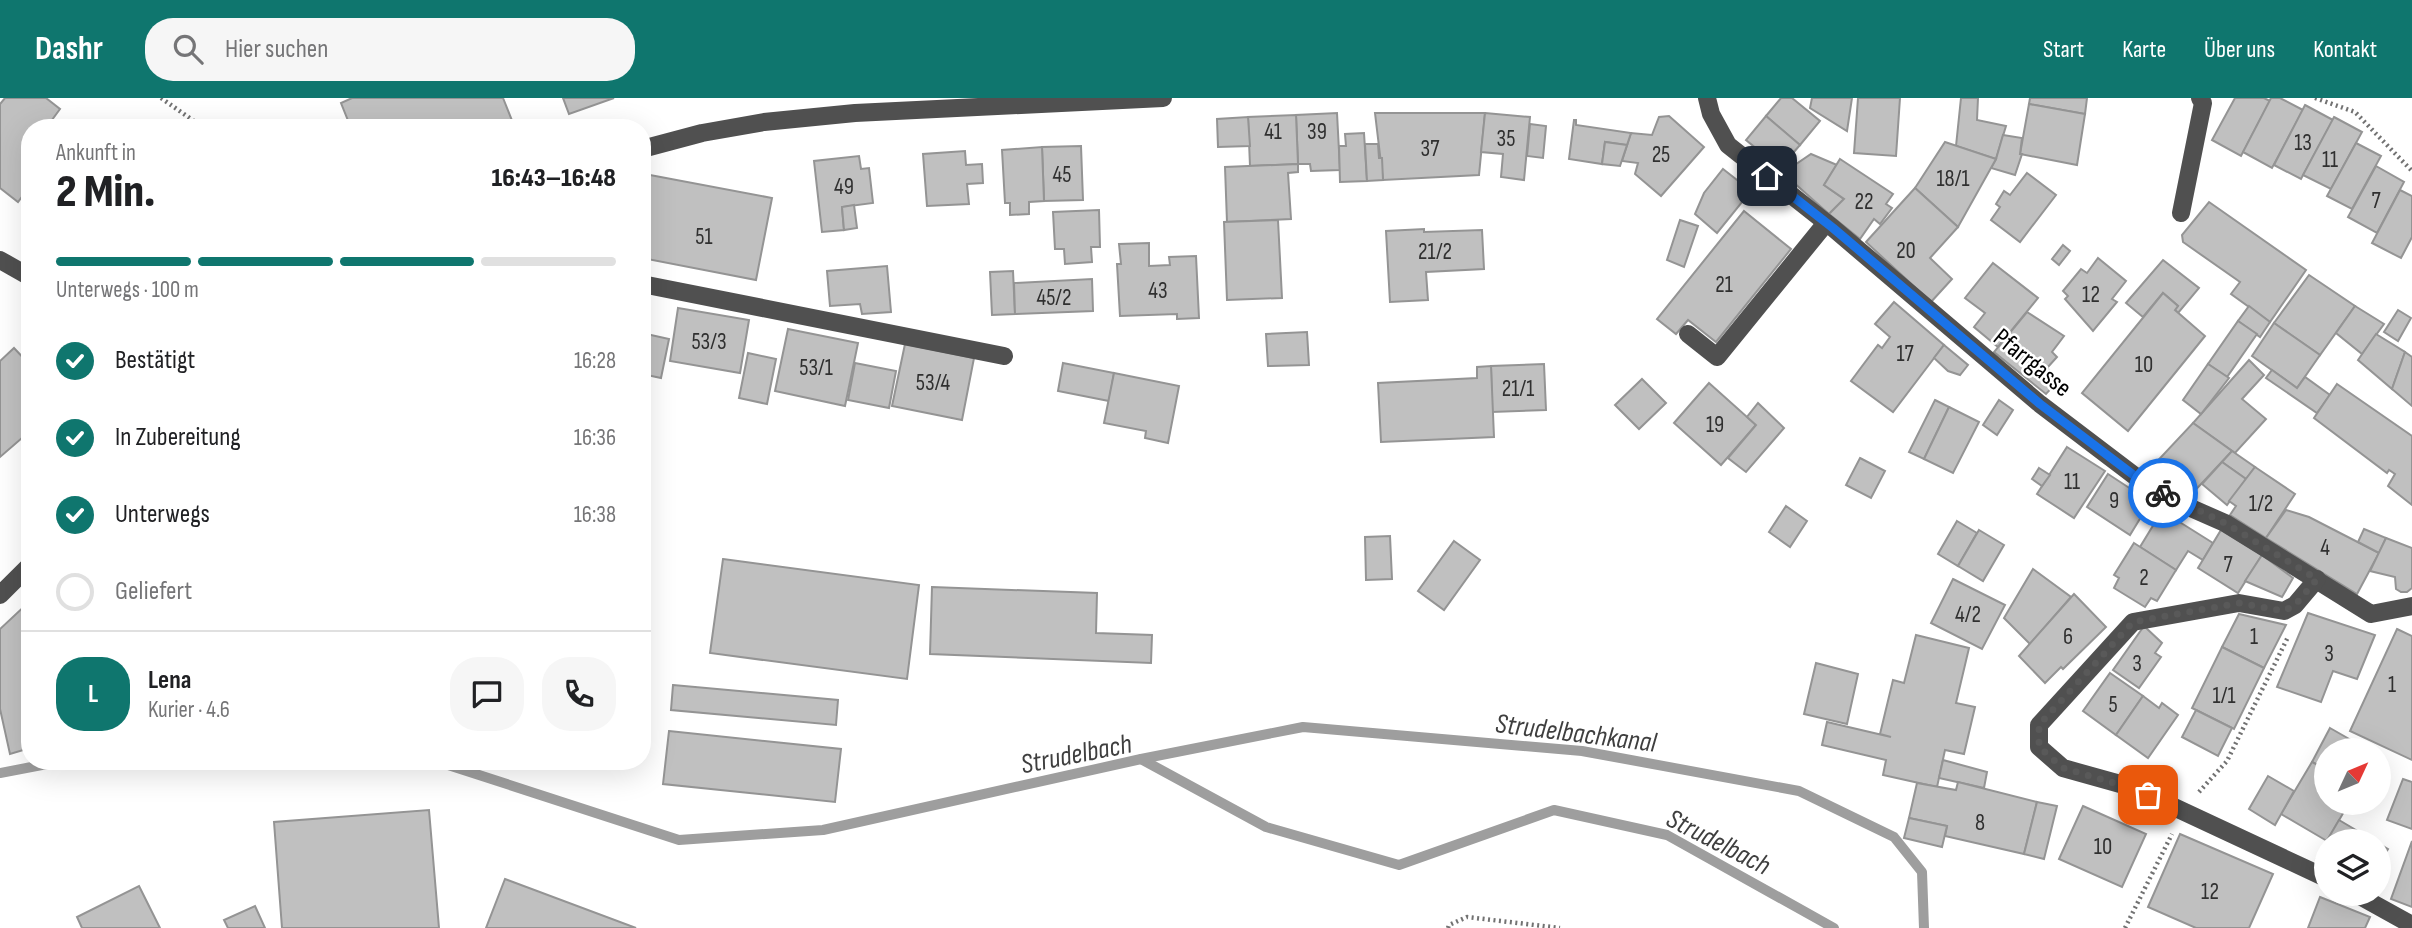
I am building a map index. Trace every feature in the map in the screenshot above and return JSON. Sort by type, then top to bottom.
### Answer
[{"type":"street","points":[[651,147],[702,133],[764,122],[829,115],[1163,98]]},
{"type":"street","name":"Pfarrgasse","points":[[1707,98],[1728,145],[1826,223],[2040,404],[2144,483],[2225,523],[2371,614],[2412,606]]},
{"type":"street","points":[[2181,213],[2203,103],[2200,98]]},
{"type":"street","points":[[1688,334],[1717,357],[1826,223]]},
{"type":"street","points":[[0,260],[21,272]]},
{"type":"street","points":[[651,286],[1004,356]]},
{"type":"street","points":[[0,596],[21,574]]},
{"type":"street","points":[[2314,872],[2131,788],[2063,768],[2039,747],[2039,725],[2133,622],[2239,603],[2284,611],[2295,605],[2317,579]]},
{"type":"street","points":[[2378,906],[2412,925]]},
{"type":"path","points":[[161,98],[191,119]]},
{"type":"path","points":[[2315,98],[2355,112],[2412,171]]},
{"type":"path","points":[[2125,928],[2183,810],[2227,761],[2293,628]]},
{"type":"path","points":[[1448,928],[1467,917],[1560,928]]},
{"type":"building","points":[[5,98],[46,98],[60,109],[53,119],[21,119],[21,198],[18,202],[0,188],[0,104]]},
{"type":"building","points":[[352,98],[503,98],[511,119],[347,119],[341,103]]},
{"type":"building","points":[[563,98],[614,98],[569,114]]},
{"type":"building","points":[[1781,98],[1792,98],[1820,121],[1800,145],[1766,116]]},
{"type":"building","points":[[1812,98],[1852,98],[1847,131],[1810,108]]},
{"type":"building","points":[[1858,98],[1900,98],[1896,156],[1854,153]]},
{"type":"building","points":[[1961,98],[1978,98],[1977,120],[2006,126],[1996,159],[1956,146]]},
{"type":"building","points":[[2030,98],[2087,98],[2085,114],[2029,104]]},
{"type":"building","points":[[2235,98],[2264,98],[2270,101],[2241,156],[2212,140]]},
{"type":"building","points":[[2271,98],[2280,98],[2303,110],[2272,168],[2243,152]]},
{"type":"building","points":[[2029,104],[2085,114],[2077,165],[2020,154]]},
{"type":"building","points":[[2305,105],[2333,120],[2301,179],[2274,165]]},
{"type":"building","points":[[1337,113],[1340,170],[1311,171],[1310,164],[1298,164],[1296,115]]},
{"type":"building","points":[[1375,113],[1485,113],[1479,175],[1383,180]]},
{"type":"building","points":[[1485,113],[1530,117],[1524,180],[1501,177],[1503,154],[1481,152]]},
{"type":"building","points":[[1296,115],[1298,164],[1250,166],[1248,117]]},
{"type":"building","points":[[1669,116],[1704,147],[1661,196],[1635,174],[1638,163],[1622,161],[1631,133],[1652,135],[1659,117]]},
{"type":"building","points":[[1766,116],[1800,145],[1780,168],[1746,140]]},
{"type":"building","points":[[1248,117],[1250,146],[1218,147],[1217,119]]},
{"type":"building","points":[[2334,117],[2362,132],[2331,189],[2303,175]]},
{"type":"building","points":[[1574,120],[1576,125],[1631,133],[1627,145],[1605,142],[1602,164],[1569,159]]},
{"type":"building","points":[[1530,124],[1546,126],[1543,158],[1527,156]]},
{"type":"building","points":[[1364,133],[1367,181],[1340,182],[1339,146],[1346,146],[1345,134]]},
{"type":"building","points":[[2003,135],[2022,138],[2022,154],[2015,175],[1991,168]]},
{"type":"building","points":[[1605,142],[1627,145],[1620,166],[1602,164]]},
{"type":"building","points":[[1945,142],[1996,159],[1958,227],[1915,188]]},
{"type":"building","points":[[2356,143],[2381,156],[2352,209],[2327,196]]},
{"type":"building","points":[[1365,144],[1378,144],[1383,180],[1367,181]]},
{"type":"building","points":[[1081,146],[1083,200],[1044,201],[1042,147]]},
{"type":"building","points":[[1042,147],[1044,201],[1029,202],[1029,214],[1010,215],[1010,203],[1005,203],[1002,150]]},
{"type":"building","points":[[965,151],[966,165],[982,164],[983,183],[967,184],[969,204],[927,206],[923,154]]},
{"type":"building","points":[[1811,154],[1837,165],[1824,185],[1844,199],[1829,214],[1783,173]]},
{"type":"building","points":[[859,156],[861,169],[869,168],[873,203],[842,207],[844,230],[822,232],[814,161]]},
{"type":"building","points":[[1840,159],[1893,194],[1886,204],[1892,208],[1880,224],[1874,219],[1860,239],[1829,214],[1844,199],[1824,185]]},
{"type":"building","points":[[1298,164],[1298,172],[1288,173],[1291,219],[1227,222],[1225,167]]},
{"type":"building","points":[[2376,166],[2404,182],[2377,233],[2348,217]]},
{"type":"building","points":[[1723,169],[1751,191],[1717,233],[1695,214],[1704,193]]},
{"type":"building","points":[[2027,173],[2056,195],[2020,242],[1991,220],[2000,207],[1996,204],[2004,191],[2010,195]]},
{"type":"building","points":[[651,175],[772,198],[756,280],[651,260]]},
{"type":"building","points":[[1915,188],[1958,227],[1930,258],[1952,279],[1931,302],[1866,242]]},
{"type":"building","points":[[2400,190],[2412,196],[2412,237],[2401,258],[2372,243]]},
{"type":"building","points":[[2209,202],[2306,270],[2270,322],[2231,294],[2240,282],[2183,242],[2182,235]]},
{"type":"building","points":[[854,205],[857,228],[844,230],[842,207]]},
{"type":"building","points":[[1099,210],[1100,247],[1091,247],[1092,262],[1065,264],[1064,249],[1055,249],[1053,212]]},
{"type":"building","points":[[1744,211],[1791,249],[1716,342],[1688,320],[1676,334],[1657,319]]},
{"type":"building","points":[[1278,220],[1282,298],[1227,300],[1224,222]]},
{"type":"building","points":[[1680,220],[1698,226],[1684,267],[1667,260]]},
{"type":"building","points":[[1424,229],[1424,232],[1482,230],[1484,269],[1426,272],[1428,300],[1390,302],[1386,231]]},
{"type":"building","points":[[1149,243],[1149,266],[1170,265],[1169,257],[1196,256],[1199,318],[1177,319],[1177,314],[1120,316],[1117,264],[1121,264],[1119,244]]},
{"type":"building","points":[[2063,245],[2070,251],[2059,265],[2052,259]]},
{"type":"building","points":[[2098,258],[2126,281],[2112,299],[2117,302],[2093,331],[2065,299],[2068,296],[2063,291],[2081,269],[2087,273]]},
{"type":"building","points":[[2163,260],[2199,288],[2178,313],[2175,310],[2178,306],[2163,293],[2143,317],[2126,303]]},
{"type":"building","points":[[1993,263],[2038,298],[1998,347],[1974,327],[1985,313],[1965,298]]},
{"type":"building","points":[[887,266],[891,312],[862,314],[860,304],[830,306],[827,271]]},
{"type":"building","points":[[1013,271],[1015,314],[992,315],[990,272]]},
{"type":"building","points":[[2309,275],[2355,306],[2320,355],[2274,323]]},
{"type":"building","points":[[1092,279],[1093,311],[1015,314],[1014,283]]},
{"type":"building","points":[[2163,293],[2178,306],[2175,310],[2205,336],[2128,431],[2082,393]]},
{"type":"building","points":[[1894,302],[1944,345],[1893,412],[1851,381],[1878,345],[1882,348],[1890,337],[1875,324]]},
{"type":"building","points":[[2249,306],[2270,322],[2260,337],[2238,321]]},
{"type":"building","points":[[2355,306],[2384,324],[2362,354],[2336,333]]},
{"type":"building","points":[[678,308],[749,320],[740,373],[670,361]]},
{"type":"building","points":[[2398,310],[2411,318],[2398,341],[2384,332]]},
{"type":"building","points":[[2027,312],[2064,336],[2052,352],[2057,357],[2047,368],[2059,380],[2046,394],[1994,352]]},
{"type":"building","points":[[2238,321],[2257,334],[2227,377],[2208,364]]},
{"type":"building","points":[[2274,323],[2320,355],[2297,388],[2252,356]]},
{"type":"building","points":[[788,329],[858,343],[845,406],[775,391]]},
{"type":"building","points":[[1307,332],[1309,365],[1268,366],[1266,334]]},
{"type":"building","points":[[2376,334],[2405,352],[2392,389],[2358,360]]},
{"type":"building","points":[[651,335],[669,339],[661,378],[651,376]]},
{"type":"building","points":[[905,344],[974,358],[962,420],[892,406]]},
{"type":"building","points":[[1944,345],[1968,365],[1960,375],[1948,371],[1934,358]]},
{"type":"building","points":[[14,348],[21,355],[21,439],[0,457],[0,361]]},
{"type":"building","points":[[2405,352],[2412,357],[2412,406],[2392,389]]},
{"type":"building","points":[[748,353],[776,359],[767,404],[739,398]]},
{"type":"building","points":[[2249,360],[2264,375],[2242,399],[2266,419],[2235,453],[2193,423]]},
{"type":"building","points":[[855,363],[896,371],[889,408],[848,400]]},
{"type":"building","points":[[1063,363],[1114,373],[1109,401],[1058,391]]},
{"type":"building","points":[[1544,364],[1546,410],[1492,412],[1491,366]]},
{"type":"building","points":[[2208,364],[2229,378],[2201,414],[2183,400]]},
{"type":"building","points":[[1491,366],[1494,437],[1381,442],[1378,383],[1477,378],[1477,367]]},
{"type":"building","points":[[2272,370],[2297,388],[2305,377],[2330,395],[2317,413],[2266,378]]},
{"type":"building","points":[[1114,373],[1179,386],[1168,443],[1145,438],[1146,431],[1104,423]]},
{"type":"building","points":[[1642,379],[1666,403],[1639,429],[1615,405]]},
{"type":"building","points":[[1709,383],[1756,425],[1721,465],[1674,423]]},
{"type":"building","points":[[2337,384],[2412,436],[2412,505],[2388,486],[2395,474],[2389,470],[2387,473],[2314,418]]},
{"type":"building","points":[[1935,400],[1949,407],[1924,459],[1909,452]]},
{"type":"building","points":[[1999,400],[2013,410],[1997,435],[1983,425]]},
{"type":"building","points":[[1758,403],[1784,428],[1746,472],[1728,458],[1756,425],[1747,417]]},
{"type":"building","points":[[1949,407],[1979,422],[1953,473],[1924,459]]},
{"type":"building","points":[[2193,423],[2232,451],[2189,497],[2148,471]]},
{"type":"building","points":[[2067,447],[2105,471],[2074,518],[2037,494]]},
{"type":"building","points":[[2232,451],[2255,467],[2246,479],[2222,462]]},
{"type":"building","points":[[1860,458],[1885,471],[1871,498],[1846,485]]},
{"type":"building","points":[[2222,462],[2246,479],[2227,505],[2202,484]]},
{"type":"building","points":[[2255,467],[2295,494],[2266,538],[2230,515],[2236,506],[2229,501]]},
{"type":"building","points":[[2039,468],[2050,475],[2042,486],[2032,479]]},
{"type":"building","points":[[2108,474],[2140,495],[2133,505],[2144,512],[2130,535],[2087,507]]},
{"type":"building","points":[[1786,506],[1807,521],[1790,547],[1769,532]]},
{"type":"building","points":[[2286,510],[2309,517],[2379,553],[2357,594],[2266,538]]},
{"type":"building","points":[[2162,511],[2213,543],[2203,560],[2188,551],[2176,570],[2140,547]]},
{"type":"building","points":[[1957,521],[1977,533],[1958,566],[1938,554]]},
{"type":"building","points":[[2364,529],[2386,538],[2379,553],[2358,542]]},
{"type":"building","points":[[1979,530],[2004,545],[1983,581],[1958,566]]},
{"type":"building","points":[[2221,530],[2262,555],[2238,593],[2198,568]]},
{"type":"building","points":[[1390,536],[1392,579],[1366,580],[1365,537]]},
{"type":"building","points":[[2386,538],[2412,548],[2412,588],[2407,592],[2396,589],[2395,577],[2370,571]]},
{"type":"building","points":[[1454,541],[1480,560],[1444,610],[1418,591]]},
{"type":"building","points":[[2134,543],[2176,570],[2157,601],[2151,598],[2145,607],[2114,588],[2119,578],[2114,575]]},
{"type":"building","points":[[2262,555],[2293,578],[2282,597],[2245,581]]},
{"type":"building","points":[[723,559],[919,585],[907,679],[710,653]]},
{"type":"building","points":[[2033,569],[2071,597],[2030,644],[2004,618]]},
{"type":"building","points":[[1953,579],[2005,605],[1982,649],[1931,623]]},
{"type":"building","points":[[932,587],[1097,593],[1096,633],[1152,635],[1151,663],[930,654]]},
{"type":"building","points":[[2074,594],[2106,627],[2045,683],[2019,656]]},
{"type":"building","points":[[21,609],[21,751],[10,754],[0,709],[0,629]]},
{"type":"building","points":[[2308,613],[2375,635],[2357,679],[2333,671],[2321,702],[2277,687]]},
{"type":"building","points":[[2239,614],[2286,625],[2264,668],[2222,647]]},
{"type":"building","points":[[2144,626],[2162,643],[2155,653],[2161,657],[2139,688],[2113,670]]},
{"type":"building","points":[[2397,629],[2412,636],[2412,760],[2391,750],[2391,738],[2365,738],[2350,731]]},
{"type":"building","points":[[1916,635],[1969,648],[1956,703],[1975,707],[1964,754],[1945,750],[1937,787],[1883,775],[1886,760],[1822,745],[1827,722],[1891,737],[1880,734],[1893,680],[1904,683]]},
{"type":"building","points":[[2222,647],[2264,668],[2234,729],[2192,708]]},
{"type":"building","points":[[1816,663],[1858,674],[1847,724],[1804,714]]},
{"type":"building","points":[[2110,673],[2143,696],[2116,735],[2083,711]]},
{"type":"building","points":[[673,685],[838,700],[836,725],[671,710]]},
{"type":"building","points":[[2143,696],[2159,708],[2162,703],[2178,715],[2148,758],[2116,735]]},
{"type":"building","points":[[2196,710],[2232,728],[2218,756],[2182,737]]},
{"type":"building","points":[[2330,728],[2347,738],[2325,738]]},
{"type":"building","points":[[669,731],[841,749],[835,802],[663,784]]},
{"type":"building","points":[[1943,760],[1987,772],[1984,788],[1939,778]]},
{"type":"building","points":[[2312,762],[2314,763],[2314,816],[2341,816],[2334,829],[2314,829],[2314,833],[2281,814]]},
{"type":"building","points":[[2268,776],[2294,791],[2275,825],[2249,809]]},
{"type":"building","points":[[2403,779],[2412,782],[2412,829],[2387,820]]},
{"type":"building","points":[[1958,782],[2037,802],[2024,854],[1945,836],[1947,826],[1909,818],[1917,783],[1956,790]]},
{"type":"building","points":[[2037,802],[2057,806],[2044,859],[2024,854]]},
{"type":"building","points":[[2083,806],[2146,834],[2122,887],[2059,859]]},
{"type":"building","points":[[429,810],[439,928],[282,928],[274,822]]},
{"type":"building","points":[[1909,818],[1947,826],[1942,847],[1904,838]]},
{"type":"building","points":[[2339,820],[2354,829],[2334,829]]},
{"type":"building","points":[[2180,834],[2273,874],[2249,928],[2196,928],[2148,907]]},
{"type":"building","points":[[2412,841],[2412,907],[2391,899]]},
{"type":"building","points":[[505,879],[636,928],[486,928]]},
{"type":"building","points":[[139,886],[160,928],[82,928],[77,917]]},
{"type":"building","points":[[255,906],[265,928],[228,928],[224,920]]},
{"type":"building","points":[[2317,906],[2342,906],[2370,917],[2365,928],[2308,928]]},
{"type":"waterway","name":"Strudelbachkanal","points":[[463,770],[679,840],[823,830],[1141,759],[1303,727],[1582,751],[1799,791],[1894,837],[1922,872],[1924,928]]},
{"type":"waterway","name":"Strudelbach","points":[[1141,759],[1266,827],[1399,865],[1554,810],[1667,835],[1834,928]]},
{"type":"waterway","name":"Strudelbach","points":[[0,773],[21,769]]},
{"type":"way so far","points":[[2148,795],[2063,768],[2039,747],[2039,725],[2133,622],[2239,603],[2284,611],[2295,605],[2317,579],[2225,523],[2163,493]]},
{"type":"route","points":[[1767,176],[1833,228],[2040,404],[2144,483],[2163,493]]}]
